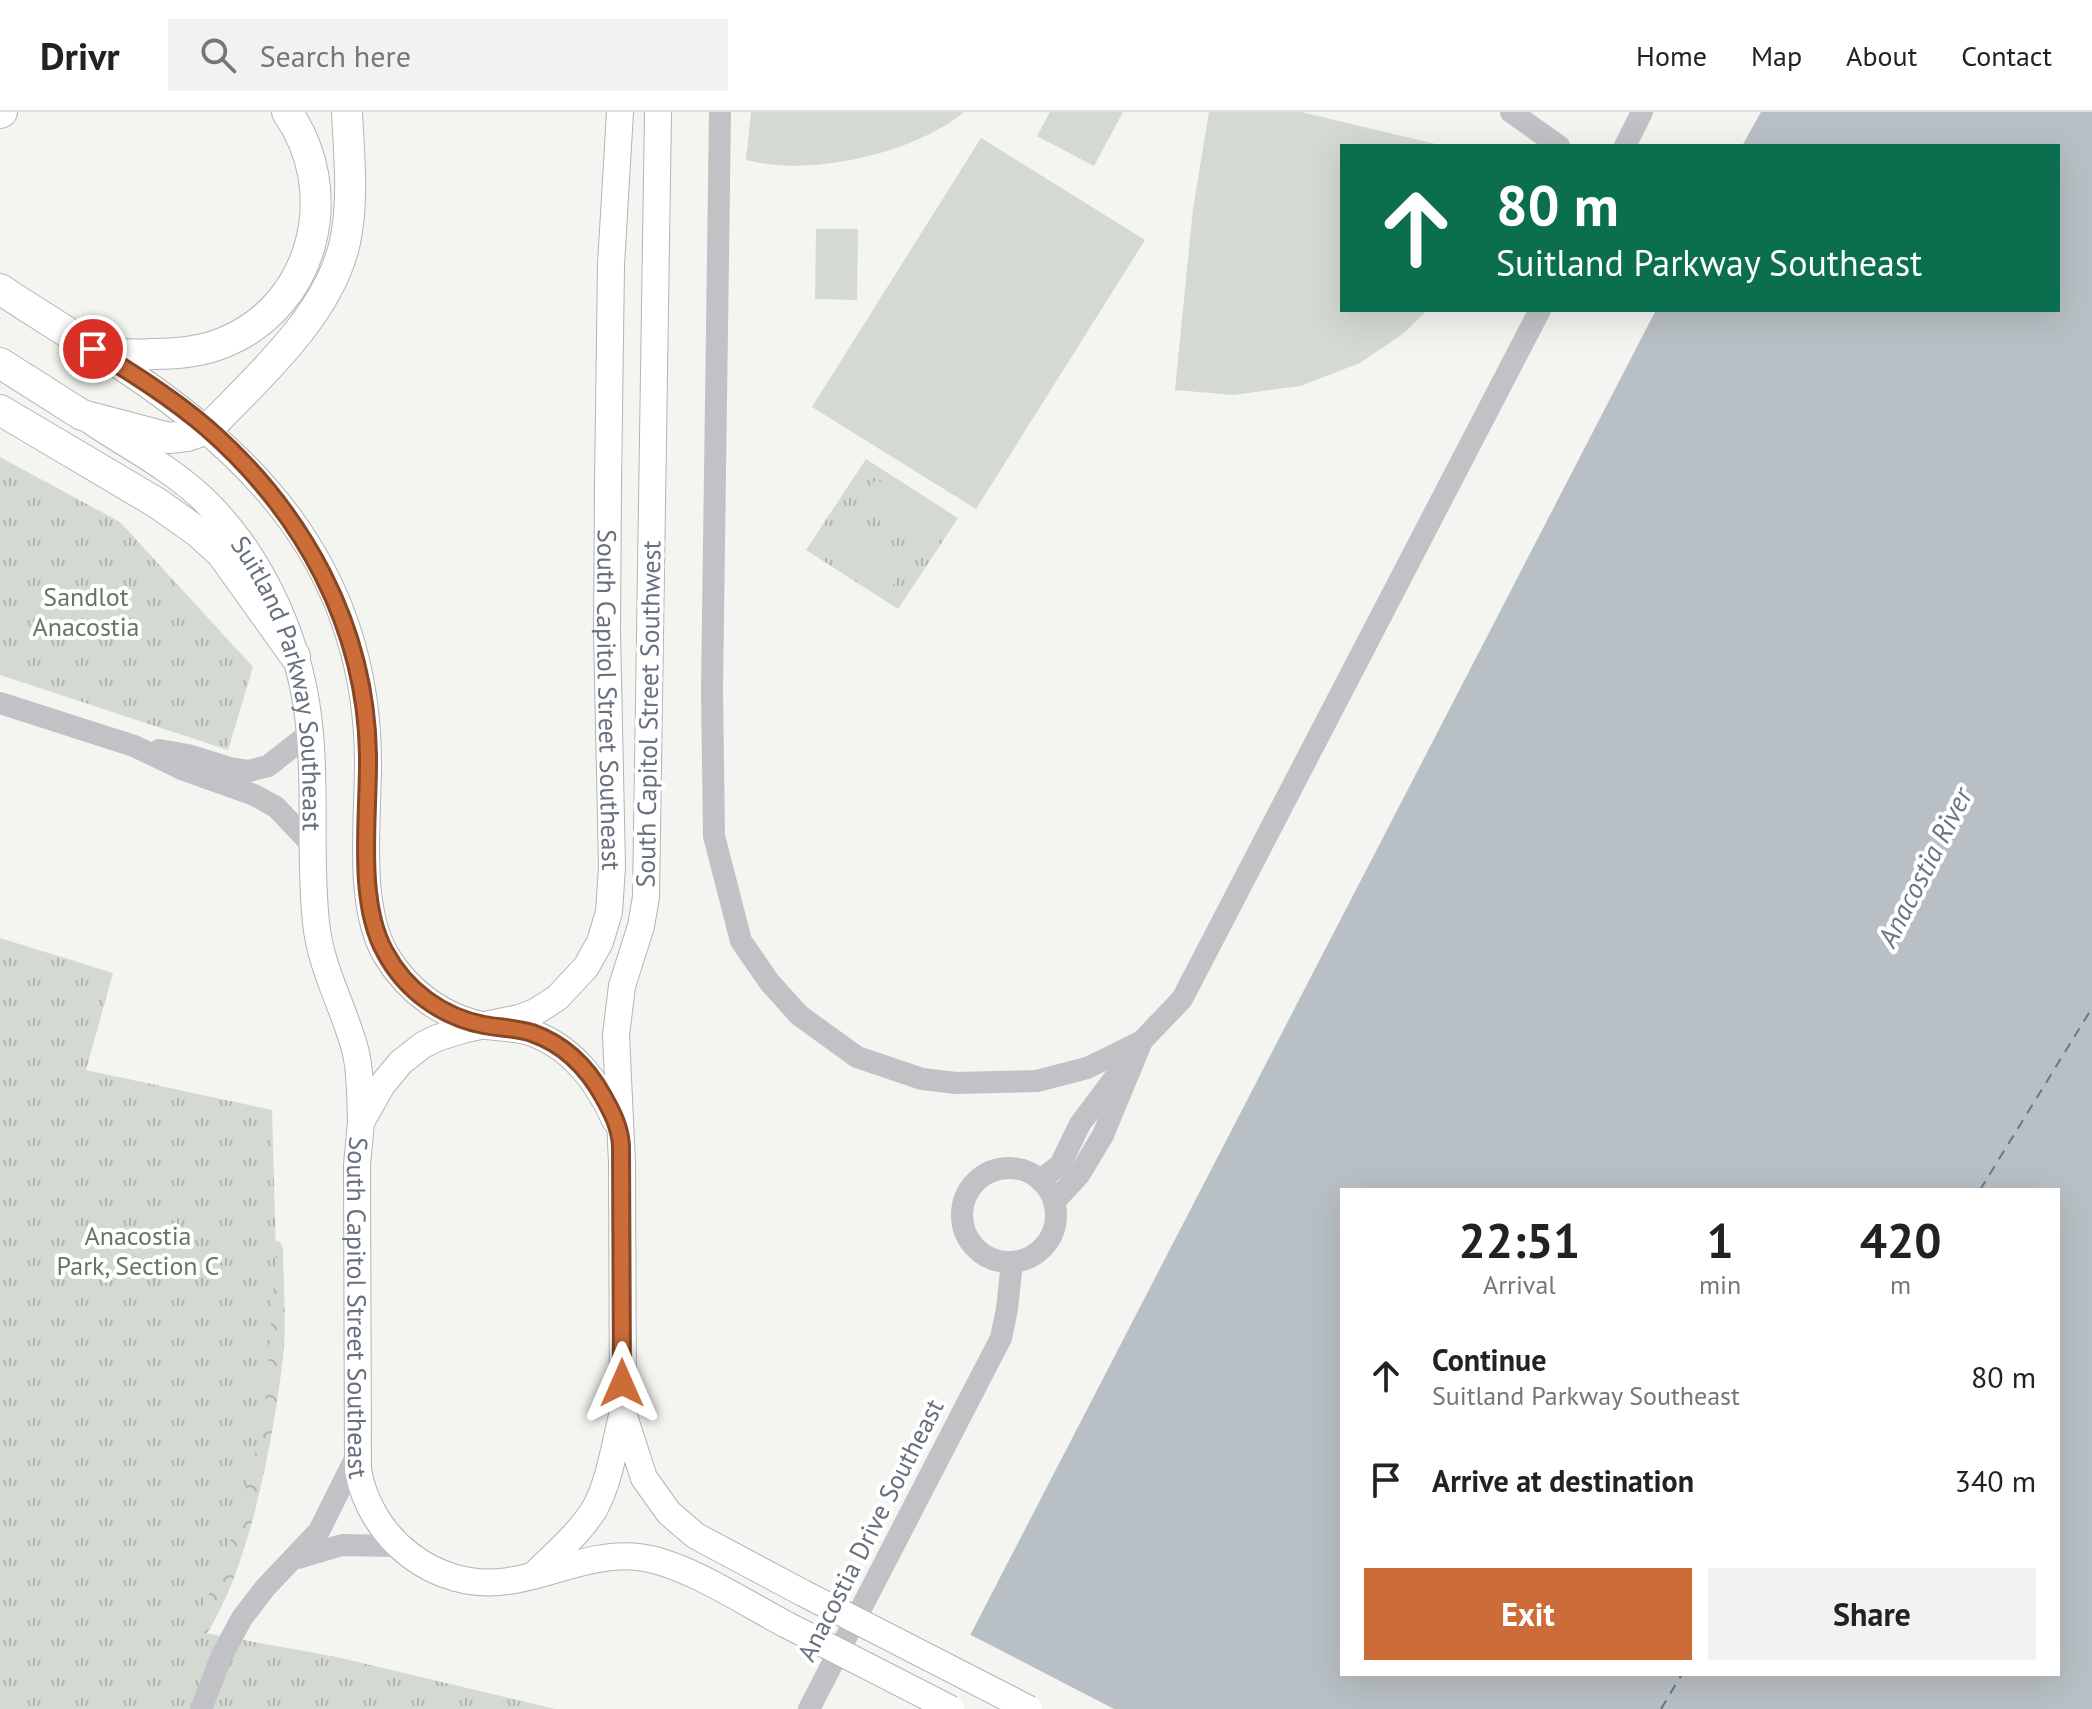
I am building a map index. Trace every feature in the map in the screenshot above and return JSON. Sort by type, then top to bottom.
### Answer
[{"type":"highway","points":[[0,289],[93,349],[146,354],[203,349],[246,332],[279,305],[294,283],[305,261],[317,210],[311,161],[299,130],[287,112]]},
{"type":"highway","points":[[82,415],[169,438],[208,429],[307,322],[335,275],[348,226],[347,112]]},
{"type":"highway","name":"Suitland Parkway Southeast","points":[[0,363],[82,415]]},
{"type":"highway","points":[[0,410],[157,503],[198,532],[222,554],[295,656]]},
{"type":"main road","name":"South Capitol Street Southeast","points":[[620,112],[611,265],[608,484],[611,899],[600,942],[567,991],[535,1012],[450,1033],[423,1045],[382,1085],[361,1122],[357,1165],[357,1455],[364,1496],[377,1523],[396,1546],[433,1568],[473,1581],[508,1581],[603,1558],[629,1556],[653,1559],[678,1568],[951,1709]]},
{"type":"main road","name":"South Capitol Street Southwest","points":[[658,112],[646,888],[641,926],[622,986],[617,1018],[623,1413],[644,1478],[669,1513],[696,1536],[1029,1709]]},
{"type":"main road","points":[[93,349],[154,388],[208,429],[254,473],[305,540],[329,584],[359,679],[367,730],[368,897],[380,943],[406,981],[428,1002],[452,1015],[485,1025],[532,1033],[568,1053],[580,1063],[599,1089],[620,1131]]},
{"type":"main road","name":"Suitland Parkway Southeast","points":[[82,415],[183,482],[214,510],[238,540],[266,585],[295,656],[310,733],[318,940],[355,1050],[360,1078],[361,1122]]},
{"type":"main road","points":[[535,1574],[573,1537],[596,1504],[608,1472],[623,1413]]},
{"type":"street","points":[[720,112],[712,690],[714,836],[741,941],[770,983],[799,1015],[857,1057],[922,1079],[956,1083],[1037,1081],[1087,1068],[1142,1041]]},
{"type":"street","points":[[1511,112],[1556,144]]},
{"type":"street","points":[[1626,144],[1642,112]]},
{"type":"street","points":[[1040,1180],[1060,1165],[1080,1124],[1142,1041],[1182,999],[1539,312]]},
{"type":"street","points":[[0,703],[134,746],[184,770],[265,800],[285,815],[312,845]]},
{"type":"street","points":[[134,746],[188,755],[249,771],[268,766],[310,733]]},
{"type":"street","points":[[1054,1202],[1079,1175],[1103,1135],[1142,1041]]},
{"type":"street","points":[[1015,1168],[1028,1172],[1040,1180],[1054,1202],[1056,1219],[1051,1235],[1042,1248],[1028,1258],[1012,1262],[997,1261],[973,1246],[961,1220],[967,1193],[976,1181],[987,1173],[1001,1169],[1015,1168]]},
{"type":"street","name":"Anacostia Drive Southeast","points":[[809,1709],[1001,1338],[1012,1262]]},
{"type":"street","points":[[201,1709],[222,1655],[242,1618],[265,1588],[313,1540],[357,1455]]},
{"type":"street","points":[[293,1560],[342,1545],[396,1546]]},
{"type":"green space","points":[[751,112],[964,112],[918,140],[890,150],[860,158],[800,166],[746,160]]},
{"type":"green space","points":[[1050,112],[1123,112],[1094,166],[1037,136]]},
{"type":"green space","points":[[1209,112],[1301,112],[1436,144],[1340,144],[1340,312],[1425,312],[1404,333],[1360,363],[1300,386],[1234,395],[1175,390],[1193,209]]},
{"type":"green space","points":[[981,138],[1145,240],[976,509],[812,407]]},
{"type":"green space","points":[[816,229],[858,229],[857,300],[815,299]]},
{"type":"green space","name":"Sandlot Anacostia","points":[[0,457],[120,522],[253,667],[228,750],[0,675]]},
{"type":"green space","points":[[866,459],[958,518],[898,609],[806,550]]},
{"type":"green space","points":[[876,479],[935,518],[918,545],[858,507]]},
{"type":"green space","points":[[848,524],[907,562],[890,590],[830,551]]},
{"type":"green space","name":"Anacostia Park, Section C","points":[[0,938],[113,973],[86,1070],[272,1110],[276,1253],[264,1421],[235,1529],[194,1631],[337,1657],[555,1709],[0,1709]]},
{"type":"green space","points":[[270,1240],[279,1241],[283,1248],[283,1358],[264,1473],[241,1559],[208,1632],[187,1659],[125,1709]]},
{"type":"water","name":"Anacostia River","points":[[1761,112],[2092,112],[2092,1709],[932,1709],[1655,312],[2060,312],[2060,144],[1743,144]]},
{"type":"pier","points":[[967,1633],[1114,1709],[928,1709]]},
{"type":"ferry route","points":[[1981,1188],[2092,1008]]},
{"type":"ferry route","points":[[1661,1709],[1681,1676]]},
{"type":"route","points":[[93,349],[180,407],[234,453],[287,514],[329,584],[346,631],[364,702],[368,754],[368,897],[374,927],[394,968],[428,1002],[452,1015],[467,1021],[532,1033],[555,1044],[580,1063],[610,1108],[620,1131],[621,1146],[622,1383]]}]
